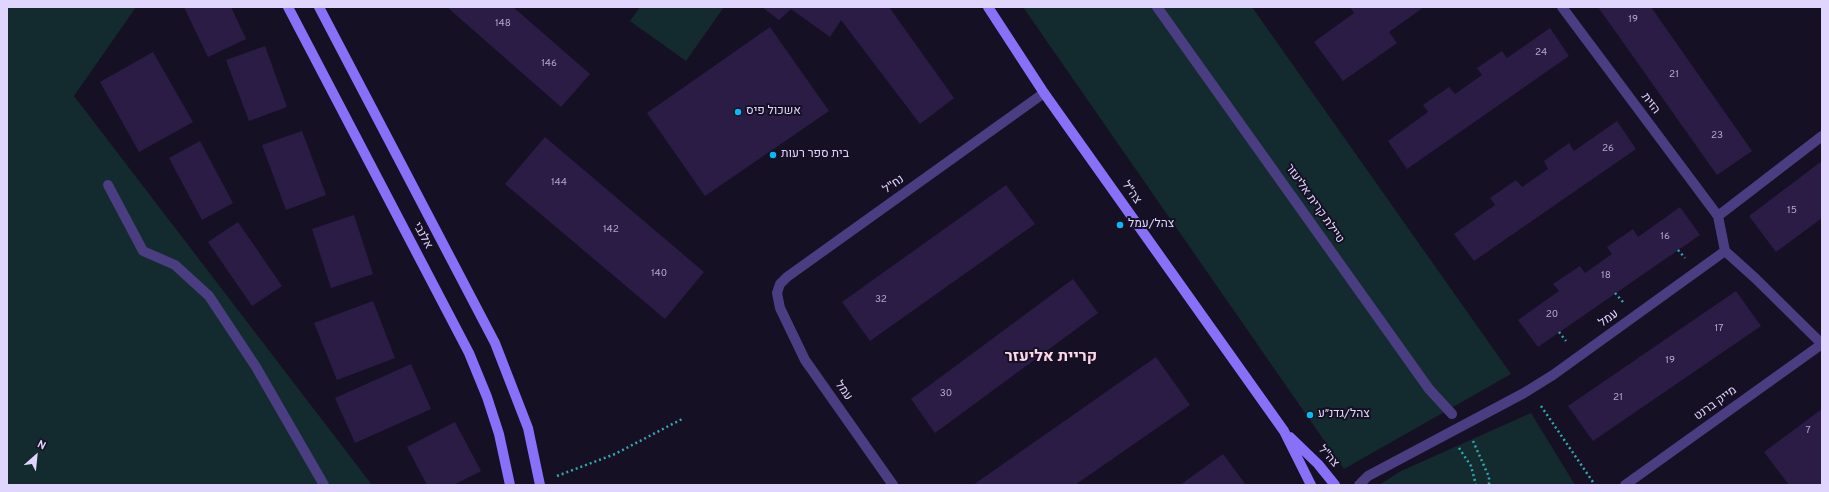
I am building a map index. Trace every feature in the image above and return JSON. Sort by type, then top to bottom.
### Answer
[{"type":"street","name":"אלנבי","points":[[288,7],[469,354],[487,396],[499,434],[510,485]]},
{"type":"street","name":"אלנבי","points":[[319,7],[495,343],[528,428],[540,484]]},
{"type":"street","name":"צה\"ל","points":[[988,7],[1044,94],[1284,431],[1311,485]]},
{"type":"street","name":"טיילת קרית אליעזר","points":[[1157,7],[1430,389],[1452,414]]},
{"type":"street","name":"הזית","points":[[1562,7],[1718,216]]},
{"type":"street","name":"נח\"ל","points":[[780,308],[777,292],[780,284],[787,277],[1044,94]]},
{"type":"street","points":[[1822,136],[1718,216],[1725,251],[1755,278],[1822,344]]},
{"type":"street","points":[[108,184],[143,251],[175,265],[209,296],[256,367],[324,485]]},
{"type":"street","name":"עמל","points":[[1359,485],[1368,476],[1524,393],[1553,375],[1725,251]]},
{"type":"street","name":"עמל","points":[[780,308],[805,360],[893,485]]},
{"type":"street","name":"מייק ברנט","points":[[1626,485],[1822,344]]},
{"type":"street","name":"צה\"ל","points":[[1284,431],[1318,464],[1335,485]]},
{"type":"path","points":[[1616,293],[1626,306]]},
{"type":"path","points":[[1559,332],[1569,345]]},
{"type":"path","points":[[1538,402],[1595,485]]},
{"type":"path","points":[[540,484],[615,454],[684,418]]},
{"type":"path","points":[[1471,437],[1489,477],[1489,485]]},
{"type":"green space","points":[[7,7],[136,7],[74,96],[372,485],[7,485]]},
{"type":"green space","points":[[640,7],[724,7],[686,61],[630,21]]},
{"type":"green space","points":[[1023,7],[1252,7],[1511,374],[1344,469]]},
{"type":"green space","points":[[1531,413],[1575,485],[1379,485],[1401,471]]},
{"type":"building","points":[[184,7],[231,7],[246,39],[208,57]]},
{"type":"building","points":[[447,7],[513,7],[590,74],[561,107]]},
{"type":"building","points":[[762,7],[889,7],[954,98],[920,124],[841,20],[830,37],[791,9],[779,20]]},
{"type":"building","points":[[1350,7],[1424,7],[1389,32],[1397,43],[1343,81],[1314,42],[1354,13]]},
{"type":"building","points":[[1598,7],[1651,7],[1752,151],[1717,175]]},
{"type":"building","name":"אשכול פיס","points":[[770,27],[829,111],[705,196],[647,113]]},
{"type":"building","points":[[1550,28],[1569,56],[1407,169],[1388,141],[1428,112],[1423,105],[1449,87],[1455,94],[1482,75],[1477,68],[1502,51],[1507,58]]},
{"type":"building","points":[[265,46],[287,107],[249,121],[226,60]]},
{"type":"building","points":[[153,52],[193,122],[139,152],[100,82]]},
{"type":"building","points":[[1617,121],[1636,149],[1474,261],[1454,234],[1495,205],[1490,198],[1516,180],[1522,187],[1548,169],[1544,161],[1569,143],[1574,151]]},
{"type":"building","points":[[302,131],[326,195],[286,210],[262,145]]},
{"type":"building","points":[[545,137],[704,272],[665,319],[505,184]]},
{"type":"building","points":[[200,141],[233,203],[202,220],[169,158]]},
{"type":"building","points":[[1822,161],[1822,218],[1776,252],[1749,216]]},
{"type":"building","points":[[1006,185],[1035,224],[870,341],[842,302]]},
{"type":"building","points":[[1680,207],[1700,235],[1538,347],[1518,320],[1559,291],[1553,284],[1580,266],[1585,273],[1612,254],[1607,247],[1633,229],[1638,237]]},
{"type":"building","points":[[354,215],[373,274],[331,288],[312,229]]},
{"type":"building","points":[[238,222],[282,286],[252,306],[208,242]]},
{"type":"building","points":[[1073,279],[1098,313],[935,433],[911,399]]},
{"type":"building","points":[[1736,291],[1761,326],[1593,441],[1568,406]]},
{"type":"building","points":[[373,301],[395,358],[337,380],[314,323]]},
{"type":"building","points":[[1156,357],[1190,405],[1075,485],[973,485]]},
{"type":"building","points":[[411,364],[431,409],[355,443],[335,398]]},
{"type":"building","points":[[1822,409],[1822,485],[1789,485],[1764,452]]},
{"type":"building","points":[[455,422],[481,471],[453,485],[427,485],[407,447]]},
{"type":"building","points":[[1223,454],[1246,485],[1180,485]]},
{"type":"place","name":"אשכול פיס","points":[[738,112]]},
{"type":"place","name":"בית ספר רעות","points":[[773,155]]},
{"type":"place","name":"צהל/עמל","points":[[1120,225]]},
{"type":"place","name":"צהל/גדנ״ע","points":[[1310,415]]},
{"type":"district","name":"קריית אליעזר","points":[[1051,358]]}]
